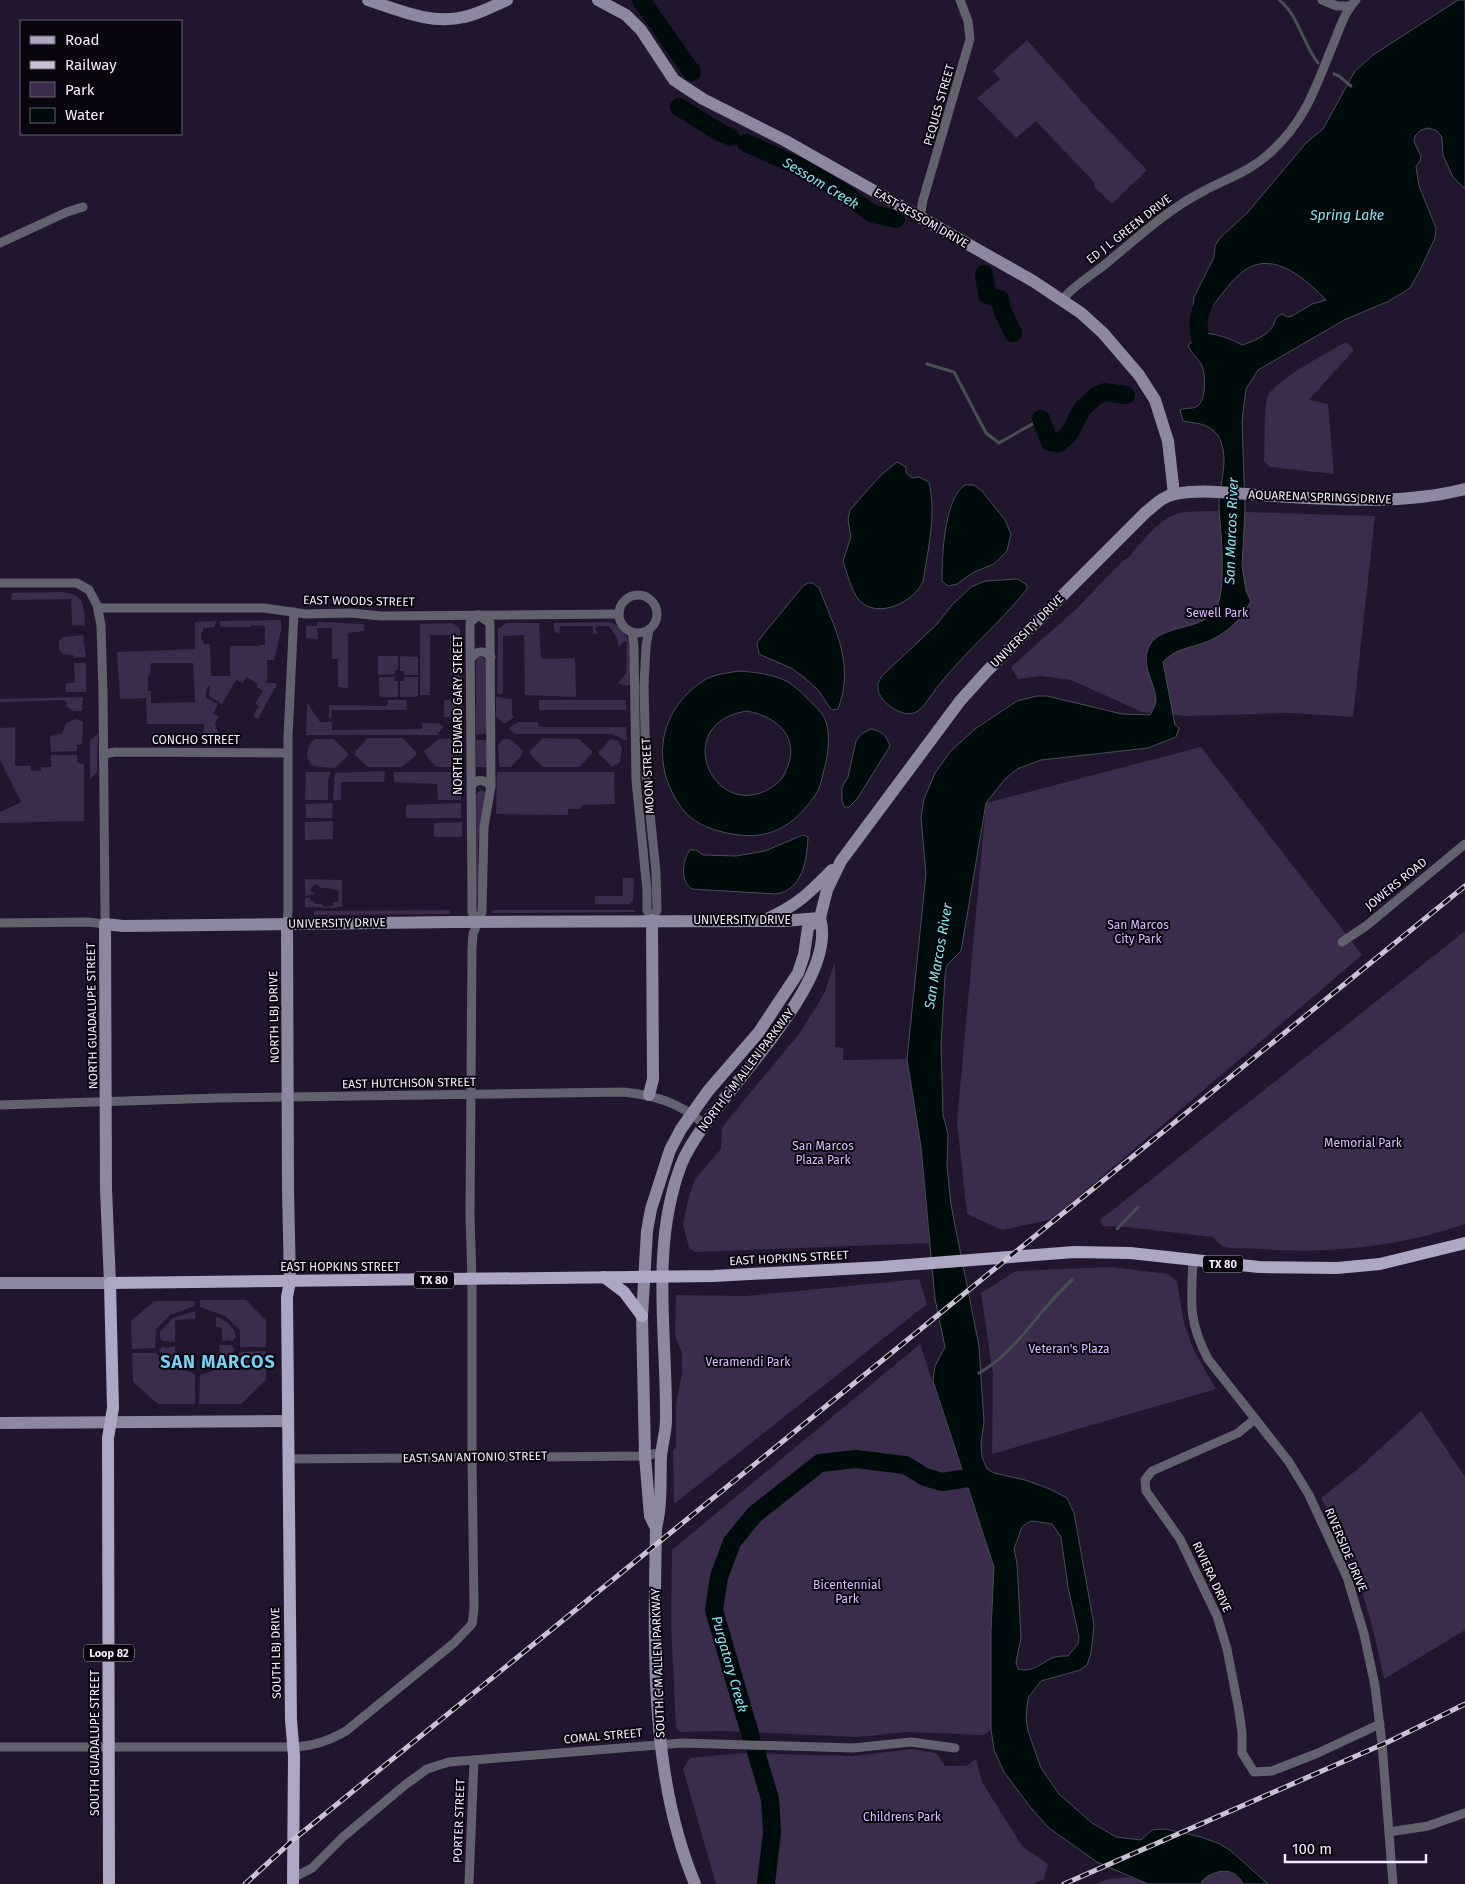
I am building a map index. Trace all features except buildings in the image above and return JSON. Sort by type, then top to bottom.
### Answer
[{"type":"main road","points":[[368,0],[408,13],[442,19],[473,15],[507,0]]},
{"type":"main road","name":"EAST SESSOM DRIVE","points":[[598,0],[626,15],[642,30],[674,80],[703,99],[784,140],[920,217],[1081,313],[1103,334],[1149,389],[1160,414],[1168,441],[1174,494]]},
{"type":"main road","name":"AQUARENA SPRINGS DRIVE","points":[[1174,494],[1204,492],[1380,500],[1418,498],[1465,489]]},
{"type":"main road","name":"UNIVERSITY DRIVE","points":[[105,924],[123,926],[652,920],[761,921],[820,918],[827,890],[841,861],[942,723],[982,677],[1146,512],[1160,500],[1174,494]]},
{"type":"main road","points":[[761,921],[787,910],[802,900],[841,861]]},
{"type":"main road","name":"NORTH C M ALLEN PARKWAY","points":[[645,1456],[642,1316],[648,1224],[659,1179],[670,1150],[692,1113],[728,1067],[759,1032],[798,973],[804,955],[808,927],[820,918],[823,929],[821,945],[811,978],[785,1020],[741,1079],[704,1124],[690,1146],[674,1185],[664,1234],[662,1276],[666,1420],[662,1452]]},
{"type":"main road","name":"MOON STREET","points":[[650,1095],[652,1079],[652,920]]},
{"type":"main road","name":"NORTH LBJ DRIVE","points":[[286,923],[290,1281],[287,1297],[288,1422]]},
{"type":"main road","name":"NORTH GUADALUPE STREET","points":[[105,924],[106,1189],[113,1408],[111,1423]]},
{"type":"main road","points":[[728,1067],[741,1079]]},
{"type":"main road","points":[[659,1179],[674,1185]]},
{"type":"main road","name":"EAST HOPKINS STREET","points":[[110,1283],[604,1278],[757,1274],[882,1267],[1074,1252],[1130,1253],[1193,1261],[1284,1268],[1337,1268],[1380,1264],[1465,1243]]},
{"type":"main road","points":[[604,1278],[624,1292],[642,1316]]},
{"type":"main road","points":[[0,1283],[110,1283]]},
{"type":"main road","points":[[0,1423],[288,1422]]},
{"type":"main road","name":"SOUTH LBJ DRIVE","points":[[288,1422],[293,1881]]},
{"type":"main road","name":"SOUTH GUADALUPE STREET","points":[[109,1884],[108,1438],[111,1423]]},
{"type":"main road","name":"SOUTH C M ALLEN PARKWAY","points":[[662,1452],[659,1516],[656,1528],[656,1681],[661,1744],[672,1811],[695,1884]]},
{"type":"main road","name":"SOUTH C M ALLEN PARKWAY","points":[[645,1456],[650,1516],[656,1528]]},
{"type":"street","name":"PEQUES STREET","points":[[920,217],[923,200],[970,39],[968,21],[960,0]]},
{"type":"street","points":[[1322,0],[1337,6],[1353,3]]},
{"type":"street","name":"ED J L GREEN DRIVE","points":[[1062,300],[1070,290],[1177,206],[1201,192],[1240,175],[1270,152],[1293,129],[1307,107],[1353,3]]},
{"type":"street","points":[[0,243],[82,207]]},
{"type":"street","points":[[0,583],[77,582],[89,590],[99,608]]},
{"type":"street","points":[[639,595],[648,597],[656,610],[655,622],[649,630],[632,632],[622,622],[619,614],[623,603],[629,598],[639,595]]},
{"type":"street","name":"EAST WOODS STREET","points":[[99,608],[264,608],[306,614],[381,616],[619,614]]},
{"type":"street","name":"NORTH GUADALUPE STREET","points":[[99,608],[104,754],[105,924]]},
{"type":"street","name":"NORTH LBJ DRIVE","points":[[286,923],[288,911],[288,753],[294,612]]},
{"type":"street","points":[[0,1747],[293,1747],[327,1742],[346,1731],[454,1643],[472,1624],[474,1610],[470,1095],[472,948],[473,934],[482,912],[484,827],[491,786],[490,623],[478,615]]},
{"type":"street","name":"NORTH EDWARD GARY STREET","points":[[477,922],[472,912],[470,622],[478,615]]},
{"type":"street","name":"MOON STREET","points":[[649,630],[644,686],[646,774],[656,872],[657,910],[652,920]]},
{"type":"street","name":"MOON STREET","points":[[632,632],[635,655],[636,780],[647,890],[647,910],[652,920]]},
{"type":"street","points":[[471,658],[475,653],[480,652],[484,652],[491,657]]},
{"type":"street","name":"CONCHO STREET","points":[[104,754],[115,752],[288,753]]},
{"type":"street","points":[[471,787],[480,780],[491,786]]},
{"type":"street","name":"JOWERS ROAD","points":[[1342,942],[1366,926],[1465,844]]},
{"type":"street","points":[[0,922],[88,922],[105,924]]},
{"type":"street","name":"EAST HUTCHISON STREET","points":[[0,1104],[624,1092],[650,1095],[667,1100],[692,1113],[704,1124]]},
{"type":"street","name":"RIVERSIDE DRIVE","points":[[1193,1261],[1191,1312],[1199,1342],[1208,1359],[1289,1462],[1309,1495],[1347,1577],[1364,1634],[1380,1724],[1393,1884]]},
{"type":"street","name":"RIVIERA DRIVE","points":[[1255,1419],[1238,1433],[1152,1471],[1145,1480],[1146,1491],[1180,1539],[1217,1616],[1227,1649],[1239,1711],[1242,1753],[1254,1772],[1272,1771],[1318,1753],[1380,1724]]},
{"type":"street","name":"EAST SAN ANTONIO STREET","points":[[288,1459],[645,1456],[662,1452]]},
{"type":"street","name":"COMAL STREET","points":[[293,1881],[312,1868],[350,1832],[405,1785],[427,1769],[448,1762],[661,1744],[715,1743],[853,1748],[911,1742],[956,1748]]},
{"type":"street","name":"PORTER STREET","points":[[469,1884],[474,1760]]},
{"type":"street","points":[[1389,1832],[1428,1826],[1465,1813]]},
{"type":"green space","points":[[1027,40],[1092,113],[1147,170],[1112,204],[1094,187],[1094,182],[1036,121],[1016,138],[977,98],[1000,79],[993,71]]},
{"type":"green space","points":[[1346,342],[1354,350],[1309,400],[1328,404],[1334,474],[1270,467],[1264,461],[1266,405],[1271,391],[1302,367]]},
{"type":"green space","name":"Sewell Park","points":[[1213,511],[1375,516],[1353,717],[1291,713],[1187,716],[1142,712],[1071,680],[1041,676],[1018,679],[1011,667],[1073,612],[1128,558],[1160,523],[1176,514]]},
{"type":"green space","points":[[63,592],[76,596],[82,603],[85,626],[72,625],[71,599],[11,600],[12,593]]},
{"type":"green space","points":[[281,620],[281,631],[274,660],[267,660],[267,683],[276,683],[276,686],[258,719],[253,716],[259,706],[255,704],[263,691],[257,687],[258,684],[246,677],[243,683],[236,680],[222,704],[209,696],[210,686],[208,686],[206,698],[218,704],[213,714],[219,716],[215,724],[217,731],[220,733],[203,741],[204,724],[147,724],[146,698],[120,699],[117,652],[195,649],[195,622],[216,621],[214,627],[203,628],[203,632],[201,632],[201,640],[203,640],[204,644],[210,644],[211,676],[230,676],[230,646],[265,645],[265,626],[223,627],[220,626],[220,621]],"holes":[[[151,663],[193,663],[195,702],[151,703],[151,691],[148,691],[148,676],[150,675]]]},
{"type":"green space","points":[[317,622],[364,624],[364,631],[348,633],[348,688],[338,687],[338,659],[332,659],[332,628],[317,628],[318,639],[306,638],[306,626],[317,626]]},
{"type":"green space","points":[[609,622],[618,626],[628,639],[631,667],[630,685],[627,686],[618,683],[626,673],[627,642],[625,641],[618,647],[618,640],[609,626],[595,628],[598,634],[593,634],[593,626],[560,626],[559,634],[554,631],[554,623]]},
{"type":"green space","points":[[453,623],[460,629],[462,694],[451,693],[450,635],[430,635],[430,695],[420,695],[420,624]]},
{"type":"green space","points":[[506,623],[539,623],[541,659],[575,658],[576,697],[525,695],[524,635],[503,636],[503,694],[497,694],[498,629]]},
{"type":"green space","points":[[83,635],[86,657],[74,658],[73,655],[63,654],[59,650],[59,641],[63,637]]},
{"type":"green space","points":[[378,656],[398,656],[398,670],[395,670],[395,674],[378,675]]},
{"type":"green space","points":[[400,656],[418,657],[418,675],[404,675],[404,671],[400,671]]},
{"type":"green space","points":[[478,657],[486,660],[486,734],[476,734],[476,659]]},
{"type":"green space","points":[[74,663],[86,663],[86,692],[66,692],[66,683],[75,683]]},
{"type":"green space","points":[[379,677],[394,677],[395,681],[398,681],[398,697],[382,697],[379,695]]},
{"type":"green space","points":[[404,677],[418,677],[418,695],[416,697],[400,697],[400,681],[404,681]]},
{"type":"green space","points":[[83,697],[82,711],[74,711],[67,707],[64,700],[0,702],[0,699]]},
{"type":"green space","points":[[451,697],[462,697],[462,718],[444,717],[444,700],[450,700]]},
{"type":"green space","points":[[496,697],[512,699],[512,715],[514,717],[505,724],[496,717]]},
{"type":"green space","points":[[388,700],[406,700],[407,710],[332,710],[331,719],[329,719],[329,705],[387,706]]},
{"type":"green space","points":[[539,700],[626,700],[626,710],[539,710]]},
{"type":"green space","points":[[307,704],[320,722],[332,722],[332,730],[422,729],[422,723],[438,723],[444,726],[437,735],[306,735]]},
{"type":"green space","points":[[76,719],[83,722],[82,744],[77,745],[77,751],[51,752],[50,736],[62,734],[66,723]]},
{"type":"green space","points":[[518,722],[538,722],[538,727],[626,727],[627,741],[612,734],[514,734],[509,728]]},
{"type":"green space","points":[[15,727],[15,766],[31,766],[31,770],[41,771],[41,767],[51,767],[51,755],[77,755],[77,763],[84,764],[84,821],[0,823],[0,812],[21,802],[0,760],[0,728]]},
{"type":"green space","points":[[98,734],[97,773],[90,779],[90,740]]},
{"type":"green space","points":[[368,738],[403,738],[416,752],[416,755],[402,767],[368,767],[355,755],[355,752]]},
{"type":"green space","points":[[543,738],[579,739],[592,751],[592,754],[579,767],[543,767],[530,754],[530,751]]},
{"type":"green space","points":[[315,739],[334,739],[348,755],[335,768],[313,766],[308,760],[307,752]]},
{"type":"green space","points":[[439,739],[456,739],[461,744],[461,757],[456,767],[436,767],[425,754],[424,751]]},
{"type":"green space","points":[[503,739],[510,739],[523,751],[522,755],[511,767],[501,767],[499,765],[498,745]]},
{"type":"green space","points":[[611,739],[618,741],[622,748],[620,762],[612,767],[599,754],[599,751]]},
{"type":"green space","points":[[476,740],[486,740],[487,767],[476,767]]},
{"type":"green space","name":"San Marcos City Park","points":[[1201,747],[1362,955],[1052,1219],[1002,1230],[967,1214],[957,1122],[986,803]]},
{"type":"green space","points":[[385,771],[384,782],[341,782],[341,800],[333,800],[335,773]]},
{"type":"green space","points":[[306,772],[331,772],[328,780],[328,800],[305,800]]},
{"type":"green space","points":[[394,772],[461,772],[461,800],[438,800],[437,784],[394,782]]},
{"type":"green space","points":[[498,772],[614,772],[615,804],[581,805],[581,809],[568,809],[568,815],[496,814]]},
{"type":"green space","points":[[481,790],[485,792],[485,797],[478,842],[479,895],[476,895],[476,794]]},
{"type":"green space","points":[[333,803],[332,818],[306,818],[306,804]]},
{"type":"green space","points":[[461,803],[461,818],[406,818],[406,805]]},
{"type":"green space","points":[[333,821],[333,839],[305,840],[305,822]]},
{"type":"green space","points":[[462,822],[462,837],[434,837],[434,823]]},
{"type":"green space","points":[[623,878],[634,878],[633,901],[629,904],[595,904],[595,896],[623,896]]},
{"type":"green space","points":[[305,879],[342,880],[342,907],[331,908],[305,907],[305,898],[310,898],[310,901],[314,901],[315,904],[322,904],[325,907],[333,906],[333,902],[338,902],[339,891],[321,888],[315,884],[310,890],[315,894],[305,896]]},
{"type":"green space","points":[[450,910],[450,914],[314,915],[314,911]]},
{"type":"green space","points":[[493,910],[635,910],[635,912],[491,913]]},
{"type":"green space","name":"Memorial Park","points":[[1465,931],[1465,1224],[1440,1232],[1389,1243],[1363,1247],[1310,1250],[1228,1248],[1224,1247],[1213,1237],[1103,1226],[1100,1220]]},
{"type":"green space","name":"San Marcos Plaza Park","points":[[835,962],[835,1047],[843,1048],[843,1060],[907,1059],[921,1147],[929,1243],[695,1252],[689,1248],[683,1224],[695,1179],[721,1149],[722,1128],[727,1121],[799,1034],[824,994]]},
{"type":"green space","name":"Veteran's Plaza","points":[[1111,1267],[1168,1274],[1177,1282],[1184,1323],[1194,1351],[1216,1389],[992,1454],[993,1375],[981,1293],[1016,1271]]},
{"type":"green space","name":"Veramendi Park","points":[[919,1279],[927,1304],[674,1504],[673,1451],[676,1447],[676,1404],[682,1373],[682,1353],[675,1336],[676,1295],[746,1296]]},
{"type":"green space","points":[[200,1300],[246,1300],[266,1320],[266,1347],[240,1347],[240,1330],[225,1316],[200,1307]]},
{"type":"green space","points":[[154,1301],[195,1301],[195,1306],[170,1315],[156,1329],[155,1348],[132,1349],[131,1321]]},
{"type":"green space","points":[[195,1311],[195,1319],[175,1320],[175,1342],[163,1341],[160,1338],[160,1332],[173,1318]]},
{"type":"green space","points":[[216,1317],[226,1322],[234,1330],[236,1337],[232,1341],[222,1341],[222,1328],[216,1327]]},
{"type":"green space","name":"Bicentennial Park","points":[[920,1344],[994,1567],[991,1630],[991,1729],[984,1735],[906,1732],[858,1737],[722,1731],[679,1732],[676,1728],[671,1624],[672,1550]]},
{"type":"green space","points":[[219,1345],[231,1345],[235,1350],[224,1362],[200,1371],[201,1365],[206,1364],[206,1359],[220,1357]]},
{"type":"green space","points":[[163,1346],[165,1348],[175,1346],[175,1357],[190,1360],[190,1365],[195,1365],[195,1370],[170,1362],[159,1350]]},
{"type":"green space","points":[[266,1351],[266,1380],[241,1404],[199,1404],[200,1375],[227,1366],[241,1352]]},
{"type":"green space","points":[[132,1353],[156,1353],[168,1364],[195,1374],[195,1404],[158,1404],[133,1382]]},
{"type":"green space","points":[[1421,1411],[1465,1477],[1465,1630],[1384,1679],[1360,1586],[1343,1542],[1321,1498],[1359,1468]]},
{"type":"green space","name":"Childrens Park","points":[[912,1749],[936,1753],[945,1766],[966,1766],[976,1759],[982,1782],[1022,1846],[1048,1864],[1044,1879],[1033,1884],[716,1884],[683,1769],[690,1758],[742,1753],[853,1756]]},
{"type":"green space","points":[[1219,1870],[1236,1876],[1243,1884],[1096,1884],[1107,1879]]},
{"type":"water","name":"Spring Lake","points":[[1458,0],[1465,0],[1465,189],[1453,177],[1443,155],[1442,137],[1437,131],[1429,128],[1421,130],[1415,136],[1414,142],[1421,156],[1416,167],[1419,186],[1436,228],[1435,238],[1410,288],[1389,301],[1344,320],[1258,370],[1246,389],[1242,421],[1245,509],[1242,566],[1246,591],[1251,601],[1238,620],[1222,634],[1209,641],[1178,651],[1163,662],[1175,725],[1179,728],[1176,737],[1148,748],[1041,760],[1017,769],[1005,779],[986,803],[961,951],[947,965],[945,975],[941,1045],[943,1115],[948,1134],[947,1166],[951,1205],[979,1346],[984,1422],[981,1442],[982,1457],[987,1469],[994,1473],[1025,1480],[1050,1489],[1067,1498],[1074,1513],[1094,1625],[1091,1653],[1087,1665],[1080,1670],[1041,1681],[1028,1698],[1026,1718],[1028,1731],[1041,1768],[1059,1794],[1092,1823],[1116,1837],[1141,1840],[1152,1830],[1165,1829],[1201,1837],[1220,1844],[1231,1851],[1268,1884],[1243,1884],[1235,1874],[1224,1871],[1212,1874],[1202,1881],[1202,1884],[1148,1884],[1097,1862],[1049,1828],[1031,1808],[1004,1772],[994,1750],[991,1729],[991,1630],[994,1567],[933,1381],[935,1366],[945,1347],[935,1299],[921,1147],[907,1059],[926,874],[921,817],[924,799],[935,773],[951,751],[975,729],[1017,701],[1037,696],[1047,696],[1122,714],[1150,715],[1156,701],[1154,688],[1147,669],[1146,656],[1153,641],[1160,635],[1208,618],[1215,611],[1219,602],[1222,577],[1219,502],[1224,456],[1220,440],[1212,429],[1200,424],[1183,421],[1180,410],[1199,405],[1203,397],[1204,385],[1203,368],[1188,345],[1206,334],[1224,337],[1242,345],[1246,344],[1267,333],[1280,315],[1292,316],[1312,304],[1326,300],[1300,276],[1278,265],[1267,263],[1245,270],[1230,284],[1208,310],[1193,306],[1194,297],[1214,257],[1215,246],[1219,239],[1248,212],[1306,143],[1323,129],[1355,71],[1373,55]],"holes":[[[1032,1521],[1052,1524],[1061,1537],[1068,1587],[1079,1637],[1078,1644],[1068,1656],[1054,1657],[1032,1669],[1018,1669],[1016,1662],[1021,1638],[1017,1563],[1014,1549],[1022,1527],[1027,1523]]]},
{"type":"water","points":[[897,462],[906,467],[906,473],[912,478],[919,477],[929,482],[932,511],[924,578],[919,589],[904,602],[895,606],[875,608],[867,606],[859,600],[849,581],[843,561],[851,537],[848,520],[850,510],[880,476]]},
{"type":"water","points":[[965,485],[974,485],[982,491],[1005,520],[1011,534],[1007,551],[994,564],[974,572],[957,584],[948,586],[942,581],[948,515],[958,492]]},
{"type":"water","points":[[1018,579],[1027,585],[1027,589],[1006,614],[948,673],[919,710],[911,714],[905,713],[887,704],[879,694],[879,681],[937,624],[952,605],[971,587],[985,581]]},
{"type":"water","points":[[813,583],[819,588],[841,647],[844,677],[843,693],[838,709],[833,710],[830,708],[819,691],[791,668],[759,654],[757,643],[803,586]]},
{"type":"water","points":[[738,671],[764,674],[790,683],[820,712],[825,719],[828,732],[826,760],[821,782],[816,793],[795,819],[773,832],[761,835],[748,836],[714,830],[687,815],[673,793],[666,775],[663,756],[664,738],[669,721],[678,705],[691,690],[708,678]],"holes":[[[747,711],[759,714],[778,724],[789,740],[791,750],[790,761],[785,773],[776,784],[763,792],[744,795],[727,790],[715,779],[707,764],[705,747],[711,731],[724,719]]]},
{"type":"water","points":[[871,729],[883,734],[890,746],[857,799],[849,807],[844,807],[842,787],[848,777],[856,741],[861,734]]},
{"type":"water","points":[[803,835],[808,837],[805,864],[798,880],[785,891],[776,894],[692,889],[686,882],[684,865],[690,850],[696,850],[703,855],[736,856],[765,851]]},
{"type":"waterway","name":"Sessom Creek","points":[[641,0],[692,72]]},
{"type":"waterway","points":[[1279,0],[1286,6],[1296,21],[1318,63]]},
{"type":"waterway","points":[[1334,74],[1351,86]]},
{"type":"waterway","name":"Sessom Creek","points":[[679,107],[721,133],[731,137]]},
{"type":"waterway","name":"Sessom Creek","points":[[746,143],[798,166],[840,190],[873,214],[896,219]]},
{"type":"waterway","name":"Sessom Creek","points":[[984,274],[987,295],[1000,299],[1002,310],[1013,333]]},
{"type":"waterway","name":"San Marcos River","points":[[1211,358],[1202,344],[1199,322],[1202,307],[1213,287]]},
{"type":"waterway","points":[[927,364],[954,372],[986,433],[999,443],[1041,419]]},
{"type":"waterway","name":"Sessom Creek","points":[[1041,419],[1050,442],[1059,443],[1069,434],[1082,409],[1096,396],[1105,392],[1126,395]]},
{"type":"waterway","points":[[1117,1229],[1138,1207]]},
{"type":"waterway","points":[[979,1373],[993,1364],[1017,1342],[1060,1291],[1072,1280]]},
{"type":"waterway","name":"Purgatory Creek","points":[[751,1737],[714,1610],[719,1577],[732,1542],[755,1514],[820,1463],[855,1459],[905,1465],[925,1477],[942,1482],[975,1477]]},
{"type":"waterway","name":"Purgatory Creek","points":[[756,1752],[770,1799],[772,1832],[766,1884]]},
{"type":"railway","points":[[245,1884],[293,1840],[1465,886]]},
{"type":"railway","points":[[1064,1884],[1388,1742],[1465,1704]]},
{"type":"district","name":"SAN MARCOS","points":[[218,1362]]}]
